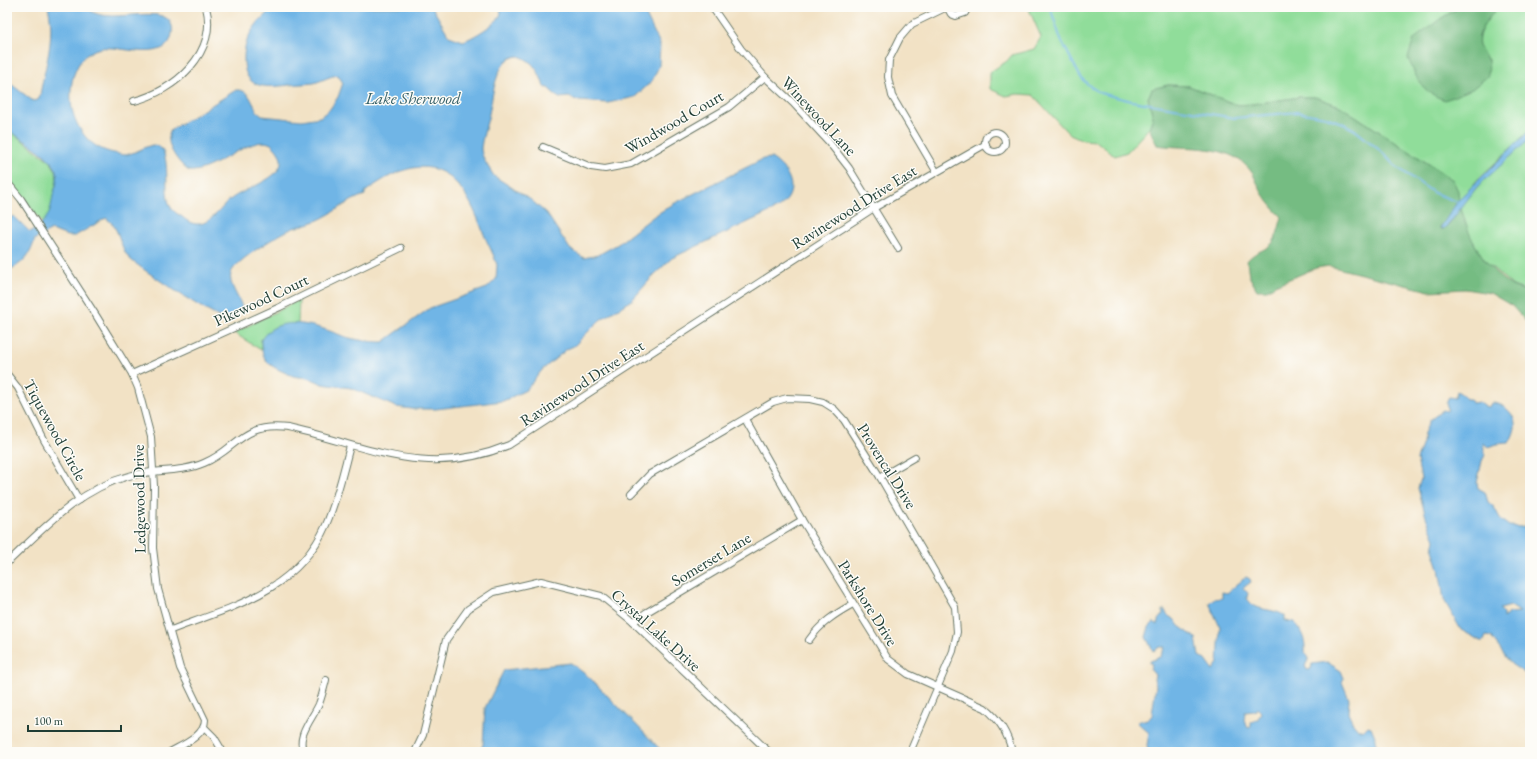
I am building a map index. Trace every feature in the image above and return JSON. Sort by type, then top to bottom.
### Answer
[{"type":"street","points":[[134,101],[145,98],[159,91],[194,64],[206,42],[206,7]]},
{"type":"street","name":"Winewood Lane","points":[[712,7],[741,49],[765,77],[793,102],[828,141],[849,168],[898,248]]},
{"type":"street","points":[[936,172],[892,96],[888,77],[889,60],[900,38],[912,24],[947,7],[951,14],[956,16],[965,13],[968,7]]},
{"type":"street","name":"Windwood Court","points":[[543,147],[591,167],[605,169],[631,164],[728,107],[765,77]]},
{"type":"street","name":"Ravinewood Drive East","points":[[7,563],[44,527],[79,500],[119,479],[153,471],[199,465],[216,456],[243,436],[268,428],[288,428],[384,455],[437,461],[474,457],[509,445],[874,208],[986,144]]},
{"type":"street","name":"Ledgewood Drive","points":[[7,182],[35,220],[132,374],[138,388],[151,437],[153,471],[152,534],[154,567],[160,601],[170,630],[180,668],[204,717],[204,727]]},
{"type":"street","name":"Pikewood Court","points":[[132,374],[401,248]]},
{"type":"street","name":"Tiquewood Circle","points":[[7,374],[18,388],[44,440],[79,500]]},
{"type":"street","name":"Provencal Drive","points":[[631,494],[650,474],[773,402],[787,398],[810,399],[823,402],[834,409],[844,420],[880,477],[955,607],[957,632],[953,651],[910,752]]},
{"type":"street","name":"Parkshore Drive","points":[[745,419],[802,520],[888,659],[908,674],[985,708],[996,716],[1010,740],[1012,752]]},
{"type":"street","points":[[170,630],[259,596],[278,584],[299,565],[318,541],[326,524],[334,504],[350,446]]},
{"type":"street","points":[[880,477],[915,457]]},
{"type":"street","name":"Somerset Lane","points":[[633,622],[647,612],[802,520]]},
{"type":"street","name":"Crystal Lake Drive","points":[[415,752],[423,735],[446,640],[468,609],[494,592],[541,581],[600,596],[633,622],[769,752]]},
{"type":"street","points":[[809,640],[817,628],[826,620],[853,604]]},
{"type":"street","points":[[304,752],[302,748],[302,735],[319,703],[326,680]]},
{"type":"street","points":[[170,752],[198,734],[204,727],[214,737],[223,752]]},
{"type":"green space","points":[[1028,7],[1460,7],[1440,19],[1489,61],[1483,54],[1479,45],[1482,29],[1488,20],[1498,7],[1530,7],[1530,130],[1477,180],[1447,219],[1449,224],[1475,189],[1485,178],[1507,156],[1530,139],[1530,292],[1513,286],[1486,262],[1470,237],[1461,208],[1449,225],[1440,229],[1440,226],[1450,214],[1432,166],[1340,106],[1315,97],[1300,97],[1237,105],[1189,86],[1168,85],[1152,89],[1148,98],[1153,117],[1149,128],[1127,152],[1115,156],[1096,141],[1083,140],[1068,133],[1033,95],[1018,94],[1006,96],[990,89],[990,72],[1007,61],[1012,55],[1034,49],[1041,37]]},
{"type":"green space","points":[[1460,7],[1498,7],[1483,26],[1478,43],[1487,59],[1489,66],[1488,76],[1472,89],[1445,100],[1437,97],[1425,89],[1417,78],[1408,58],[1414,39],[1440,19]]},
{"type":"green space","points":[[1168,85],[1189,86],[1237,105],[1300,97],[1315,97],[1340,106],[1453,180],[1458,191],[1459,199],[1447,219],[1440,226],[1440,229],[1443,229],[1449,225],[1461,207],[1473,241],[1494,271],[1512,286],[1530,292],[1530,326],[1512,306],[1490,293],[1465,289],[1429,291],[1329,266],[1316,268],[1275,285],[1267,290],[1257,290],[1249,276],[1247,261],[1254,254],[1271,245],[1277,234],[1282,217],[1262,193],[1253,174],[1244,164],[1234,157],[1209,149],[1157,145],[1149,128],[1153,117],[1148,98],[1152,89]]},
{"type":"green space","points":[[7,129],[50,161],[56,171],[57,179],[51,211],[43,224],[7,176]]},
{"type":"green space","points":[[299,300],[298,324],[277,327],[270,331],[261,340],[261,350],[234,333]]},
{"type":"water","name":"Lake Sherwood","points":[[48,7],[87,7],[95,13],[106,16],[146,14],[158,15],[167,19],[172,26],[171,38],[166,45],[159,50],[140,51],[101,48],[91,52],[83,58],[78,66],[71,86],[72,107],[80,130],[94,145],[100,148],[126,155],[152,145],[159,147],[163,152],[165,159],[167,196],[170,205],[172,209],[187,220],[197,224],[207,222],[231,199],[269,178],[277,171],[281,163],[279,154],[271,144],[263,142],[243,148],[209,166],[198,170],[189,171],[176,158],[170,147],[169,135],[171,130],[236,90],[242,91],[249,96],[258,113],[262,116],[302,120],[320,117],[330,109],[338,97],[343,83],[338,75],[314,83],[272,87],[258,85],[247,76],[244,58],[246,42],[257,23],[274,7],[432,7],[449,36],[463,41],[494,23],[500,16],[500,7],[642,7],[660,44],[659,66],[652,81],[635,97],[608,103],[579,101],[569,97],[559,98],[548,88],[544,87],[536,68],[529,61],[519,56],[511,58],[504,64],[493,91],[483,136],[481,148],[482,155],[494,176],[531,200],[547,214],[570,249],[584,258],[598,255],[618,244],[654,216],[675,203],[763,159],[771,158],[784,169],[790,179],[791,190],[787,199],[778,208],[672,258],[654,275],[633,299],[600,320],[574,346],[567,349],[542,370],[526,390],[503,401],[436,409],[396,407],[351,388],[322,384],[311,379],[293,376],[273,367],[266,360],[262,352],[261,340],[268,331],[278,326],[300,324],[323,329],[352,339],[383,342],[430,308],[487,288],[496,279],[497,265],[494,257],[474,209],[463,191],[451,178],[438,170],[422,167],[405,170],[386,178],[365,192],[365,195],[353,200],[316,221],[287,231],[247,256],[234,268],[231,273],[230,277],[232,286],[242,307],[235,315],[228,319],[218,317],[193,302],[130,259],[123,249],[117,232],[111,222],[106,218],[75,236],[67,236],[52,230],[35,239],[26,258],[18,265],[7,271],[7,219],[14,216],[30,232],[36,228],[44,221],[49,213],[57,182],[57,174],[51,161],[7,129],[7,81],[33,101],[38,100],[40,95],[49,51],[51,30]]},
{"type":"water","points":[[1530,130],[1530,139],[1477,187],[1449,224],[1443,229],[1440,228],[1459,199]]},
{"type":"water","points":[[1457,391],[1466,399],[1470,399],[1472,403],[1479,402],[1484,406],[1489,407],[1491,403],[1496,403],[1508,410],[1514,418],[1515,428],[1509,443],[1496,444],[1488,447],[1483,443],[1485,455],[1482,461],[1477,483],[1478,488],[1485,492],[1488,502],[1494,507],[1501,520],[1509,526],[1522,527],[1530,523],[1530,677],[1511,664],[1491,637],[1486,636],[1484,641],[1481,641],[1461,630],[1444,600],[1439,568],[1433,550],[1435,539],[1426,517],[1418,488],[1421,479],[1417,459],[1423,443],[1424,433],[1430,420],[1443,410],[1447,411],[1448,408],[1446,404],[1449,397],[1455,398]],"holes":[[[1511,606],[1520,612],[1509,613],[1503,618],[1503,614],[1500,609]]]},
{"type":"water","points":[[1246,577],[1250,579],[1251,582],[1243,588],[1248,593],[1247,598],[1250,603],[1259,608],[1280,613],[1285,616],[1285,621],[1294,622],[1299,629],[1304,640],[1305,653],[1309,658],[1305,666],[1307,670],[1311,669],[1312,664],[1327,662],[1341,671],[1344,678],[1342,682],[1349,699],[1348,712],[1353,723],[1358,729],[1363,731],[1368,726],[1371,727],[1376,739],[1377,752],[1297,752],[1278,748],[1265,752],[1148,752],[1147,745],[1149,733],[1137,722],[1147,719],[1152,715],[1156,685],[1154,679],[1155,675],[1150,669],[1152,664],[1148,662],[1160,657],[1165,647],[1160,647],[1153,651],[1146,637],[1149,627],[1154,622],[1158,625],[1158,620],[1163,614],[1163,610],[1165,610],[1167,615],[1175,620],[1179,626],[1196,638],[1199,656],[1206,660],[1213,670],[1218,663],[1220,627],[1209,603],[1213,599],[1222,598],[1222,592],[1227,593]],"holes":[[[1257,708],[1261,712],[1258,719],[1251,723],[1251,727],[1248,728],[1244,720],[1245,712],[1255,711]]]},
{"type":"water","points":[[571,663],[590,678],[663,752],[478,752],[483,745],[485,708],[504,670]]},
{"type":"waterway","points":[[1050,7],[1061,40],[1080,76],[1087,84],[1100,93],[1132,101],[1235,118],[1297,112],[1326,117],[1355,130],[1383,153],[1394,165],[1434,193],[1458,202]]}]
